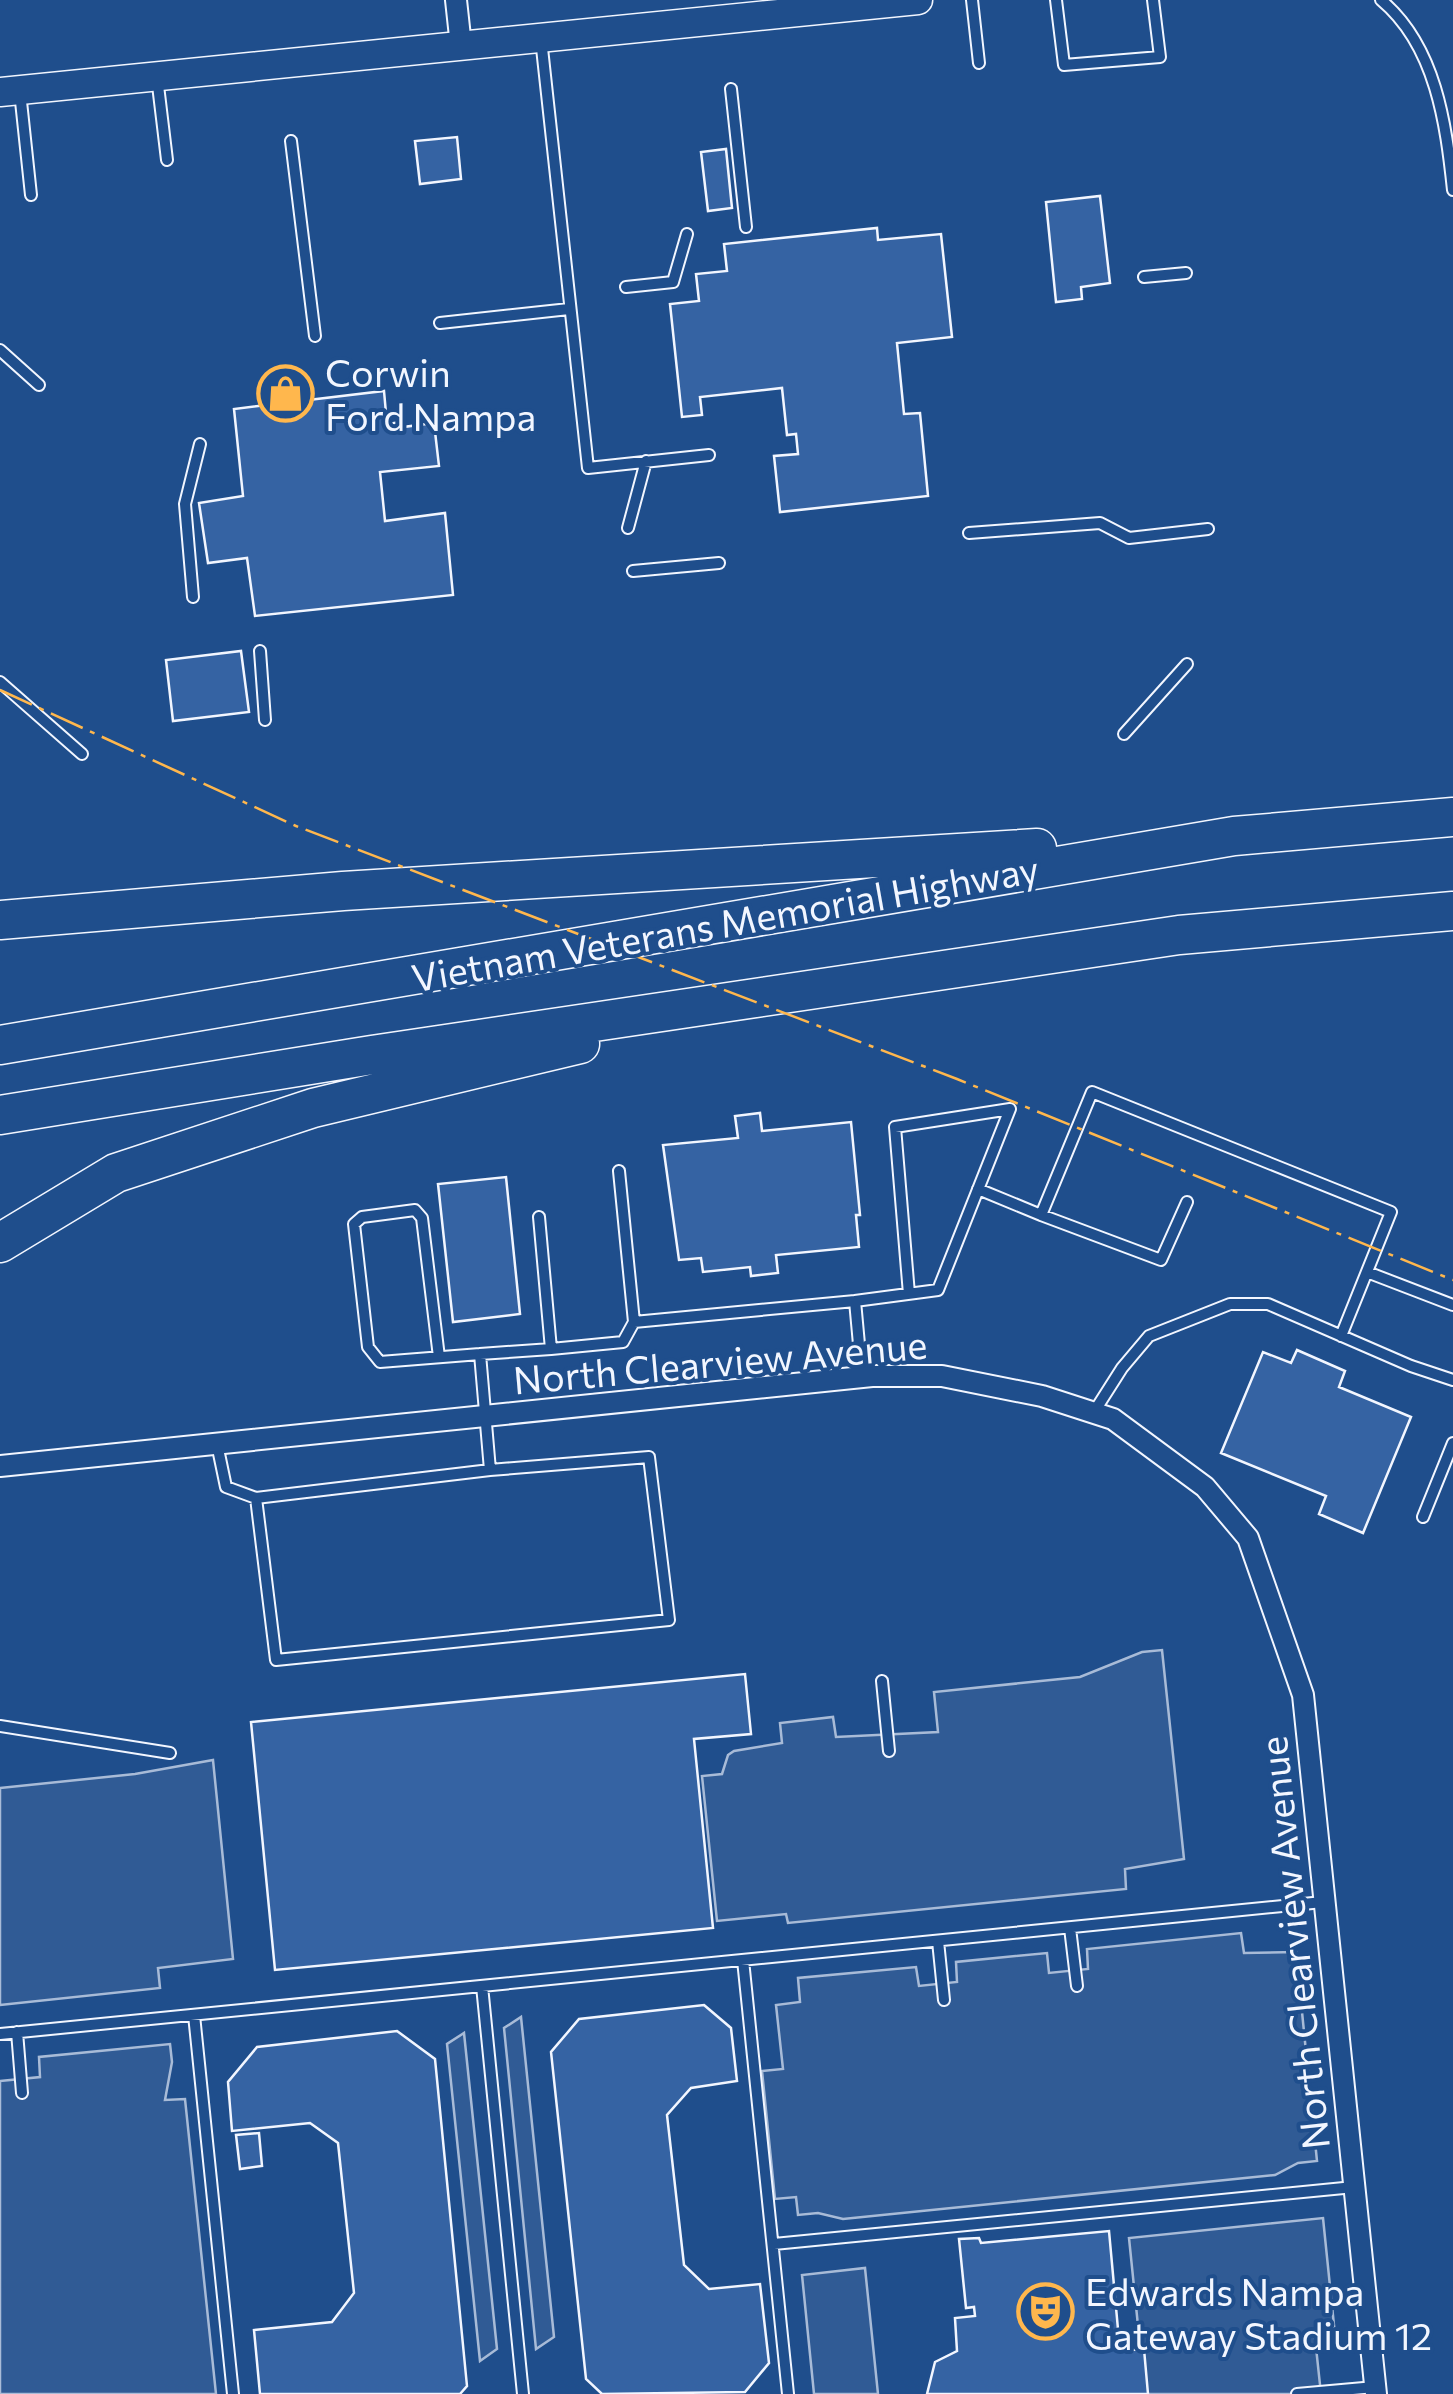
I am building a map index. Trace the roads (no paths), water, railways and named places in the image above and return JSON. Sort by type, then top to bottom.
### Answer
[{"type":"highway","name":"Vietnam Veterans Memorial Highway","points":[[0,1045],[1234,836],[1453,818]]},
{"type":"highway","points":[[0,920],[343,890],[1234,836]]},
{"type":"highway","name":"Vietnam Veterans Memorial Highway","points":[[0,1115],[729,1000],[1179,935],[1453,911]]},
{"type":"highway","points":[[0,1242],[116,1173],[313,1108],[553,1052],[729,1000]]},
{"type":"street","points":[[456,0],[461,46]]},
{"type":"street","points":[[10,91],[918,0]]},
{"type":"street","name":"North Clearview Avenue","points":[[0,1466],[862,1377],[942,1376],[1042,1396],[1113,1419],[1206,1487],[1248,1538],[1303,1695],[1376,2390]]},
{"type":"lane","points":[[972,0],[979,63]]},
{"type":"lane","points":[[1056,0],[1064,65],[1160,57],[1153,0]]},
{"type":"lane","points":[[1381,0],[1420,50],[1440,98],[1450,137],[1453,190]]},
{"type":"lane","points":[[541,38],[588,468],[709,455]]},
{"type":"lane","points":[[157,76],[167,160]]},
{"type":"lane","points":[[731,89],[746,227]]},
{"type":"lane","points":[[10,91],[31,195]]},
{"type":"lane","points":[[291,141],[315,336]]},
{"type":"lane","points":[[626,287],[673,282],[688,234]]},
{"type":"lane","points":[[1144,277],[1186,274]]},
{"type":"lane","points":[[440,322],[569,310]]},
{"type":"lane","points":[[0,350],[39,384]]},
{"type":"lane","points":[[193,597],[184,504],[200,444]]},
{"type":"lane","points":[[628,528],[646,461]]},
{"type":"lane","points":[[969,533],[1100,522],[1129,538],[1208,530]]},
{"type":"lane","points":[[632,570],[719,562]]},
{"type":"lane","points":[[260,651],[265,720]]},
{"type":"lane","points":[[1124,734],[1187,664]]},
{"type":"lane","points":[[0,682],[82,754]]},
{"type":"lane","points":[[1041,1215],[1092,1092],[1391,1212],[1341,1336]]},
{"type":"lane","points":[[634,1322],[854,1301],[909,1294],[938,1290],[1010,1109],[895,1126],[909,1294]]},
{"type":"lane","points":[[439,1357],[422,1218],[415,1210],[362,1217],[354,1224],[368,1347],[380,1362],[623,1342],[634,1322],[620,1171]]},
{"type":"lane","points":[[978,1189],[1161,1260],[1187,1202]]},
{"type":"lane","points":[[539,1217],[551,1349]]},
{"type":"lane","points":[[1366,1272],[1453,1305]]},
{"type":"lane","points":[[854,1301],[862,1377]]},
{"type":"lane","points":[[1094,1413],[1122,1368],[1150,1336],[1230,1304],[1268,1304],[1453,1380]]},
{"type":"lane","points":[[480,1354],[490,1470]]},
{"type":"lane","points":[[1423,1517],[1453,1443]]},
{"type":"lane","points":[[217,1444],[226,1487],[256,1498],[490,1470],[649,1457],[669,1620],[276,1660],[256,1498]]},
{"type":"lane","points":[[882,1681],[889,1751]]},
{"type":"lane","points":[[0,1726],[170,1753]]},
{"type":"lane","points":[[0,2034],[1323,1902]]},
{"type":"lane","points":[[1070,1928],[1077,1986]]},
{"type":"lane","points":[[938,1941],[944,2000]]},
{"type":"lane","points":[[743,1960],[788,2394]]},
{"type":"lane","points":[[482,1986],[522,2394]]},
{"type":"lane","points":[[194,2015],[233,2394]]},
{"type":"lane","points":[[16,2032],[22,2093]]},
{"type":"lane","points":[[774,2244],[1354,2187]]},
{"type":"lane","points":[[1296,2394],[1376,2390]]},
{"type":"place","name":"Corwin Ford Nampa","points":[[286,393]]},
{"type":"place","name":"Edwards Nampa Gateway Stadium 12","points":[[1046,2312]]}]
